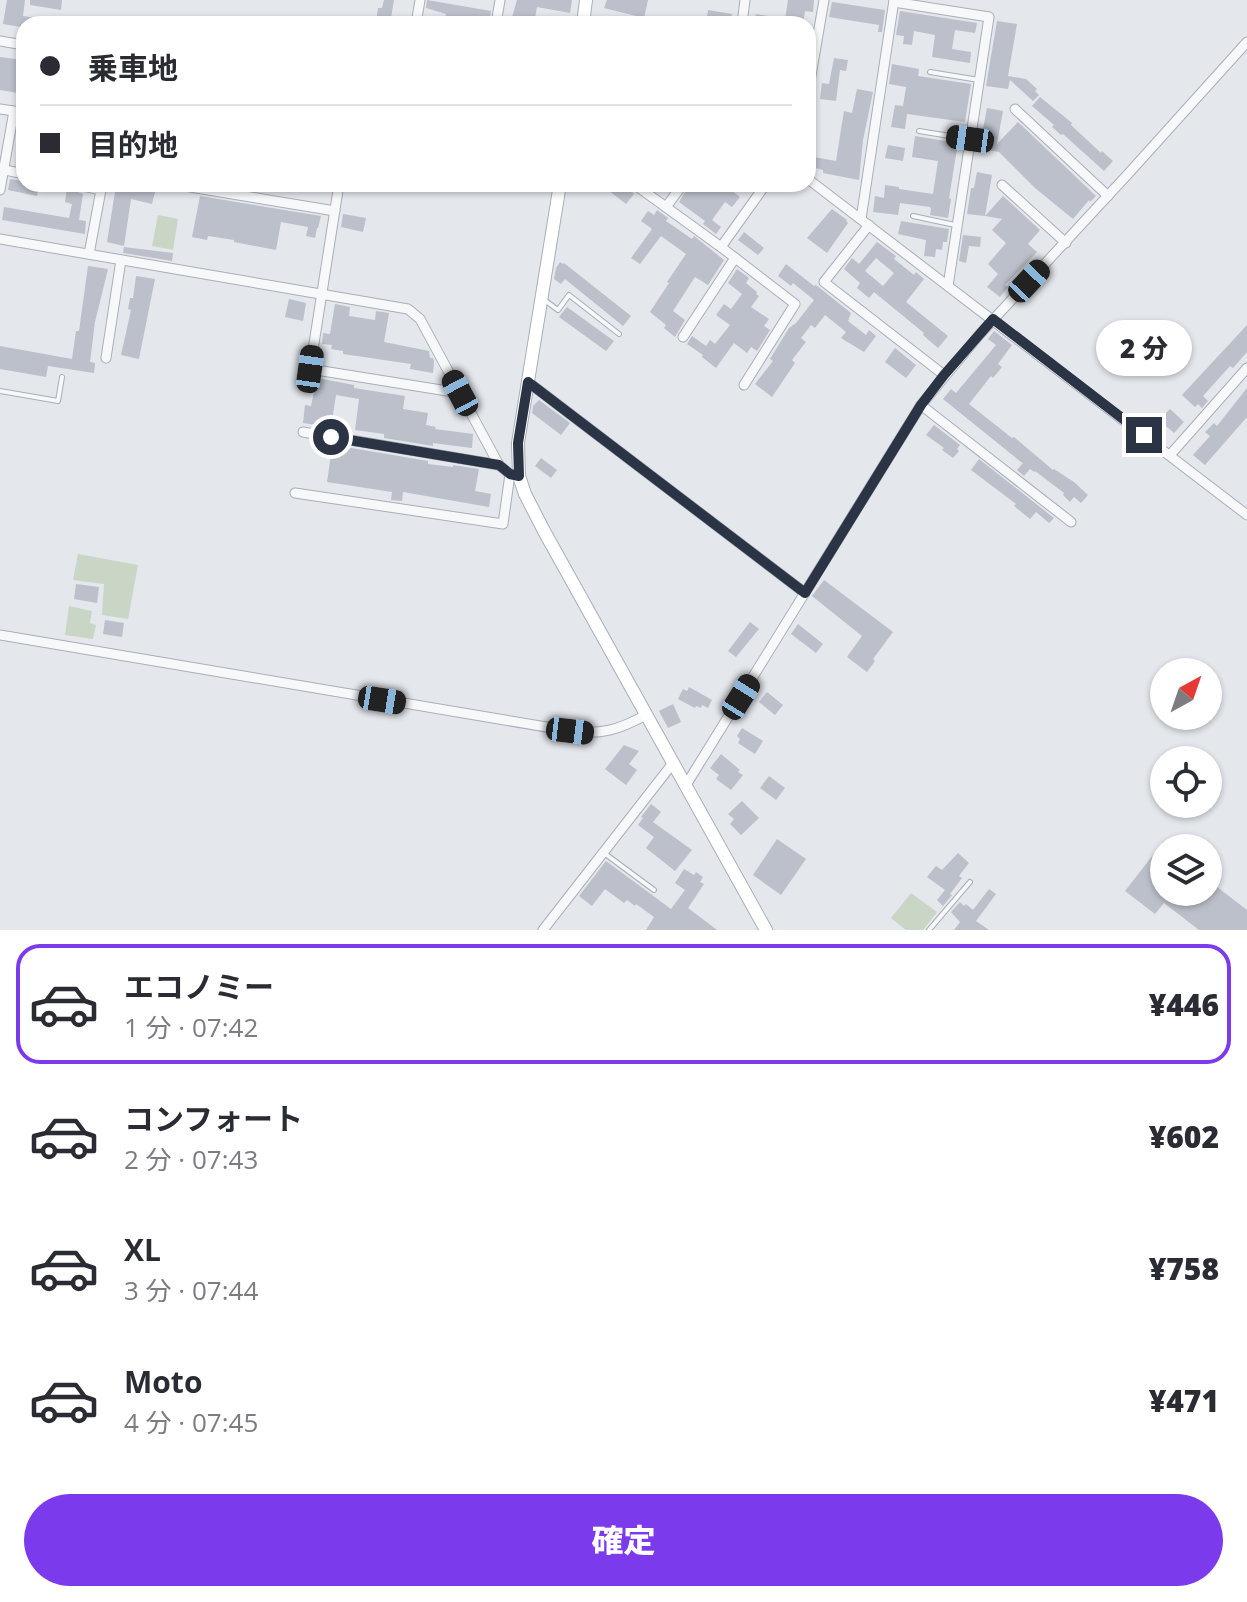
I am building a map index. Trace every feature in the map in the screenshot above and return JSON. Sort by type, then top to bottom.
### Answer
[{"type":"street","points":[[816,46],[824,0]]},
{"type":"street","points":[[944,375],[824,282],[865,222],[894,1],[989,17],[948,286]]},
{"type":"street","points":[[686,785],[921,405],[993,319],[1066,243],[1247,42]]},
{"type":"street","points":[[0,109],[14,111],[0,190]]},
{"type":"street","points":[[1015,109],[1108,196]]},
{"type":"street","points":[[816,185],[1247,515]]},
{"type":"street","points":[[1002,185],[1066,243]]},
{"type":"street","points":[[89,254],[101,192]]},
{"type":"street","points":[[220,192],[335,211]]},
{"type":"street","points":[[338,192],[310,369],[460,393]]},
{"type":"street","points":[[295,493],[503,524],[514,475],[559,192]]},
{"type":"street","points":[[645,192],[795,304],[744,385]]},
{"type":"street","points":[[666,207],[677,192]]},
{"type":"street","points":[[721,247],[760,192]]},
{"type":"street","points":[[0,239],[408,309],[420,319],[499,465]]},
{"type":"street","points":[[683,337],[735,258]]},
{"type":"street","points":[[106,358],[121,260]]},
{"type":"street","points":[[1170,455],[1247,368]]},
{"type":"street","points":[[528,382],[805,593]]},
{"type":"street","points":[[921,405],[1071,522]]},
{"type":"street","points":[[303,432],[499,465],[514,475],[766,930]]},
{"type":"street","points":[[0,635],[570,731],[607,731],[646,715]]},
{"type":"street","points":[[543,930],[673,763]]},
{"type":"lane","points":[[930,72],[979,80]]},
{"type":"lane","points":[[919,131],[970,139]]},
{"type":"lane","points":[[913,216],[957,225]]},
{"type":"lane","points":[[542,298],[558,310],[569,295],[619,334]]},
{"type":"lane","points":[[0,391],[58,401],[62,377]]},
{"type":"lane","points":[[603,852],[654,890]]},
{"type":"lane","points":[[929,930],[970,882]]},
{"type":"green space","points":[[158,215],[178,219],[173,250],[152,246]]},
{"type":"green space","points":[[78,554],[138,565],[128,619],[102,615],[104,584],[73,580]]},
{"type":"green space","points":[[69,606],[92,611],[90,623],[96,625],[93,639],[65,635]]},
{"type":"green space","points":[[911,893],[937,912],[923,930],[906,930],[891,918]]},
{"type":"building","points":[[7,0],[25,0],[23,16],[16,16],[16,26],[3,24]]},
{"type":"building","points":[[30,0],[62,0],[61,10],[30,5]]},
{"type":"building","points":[[384,0],[394,0],[391,16],[377,16],[378,8],[382,8]]},
{"type":"building","points":[[427,0],[491,11],[490,16],[446,16],[426,8]]},
{"type":"building","points":[[517,0],[572,0],[570,13],[537,7],[535,16],[512,16]]},
{"type":"building","points":[[607,0],[648,0],[644,16],[604,8]]},
{"type":"building","points":[[788,0],[814,0],[813,12],[805,11],[804,16],[785,16]]},
{"type":"building","points":[[832,2],[885,10],[882,32],[878,32],[879,25],[829,17]]},
{"type":"building","points":[[708,10],[732,14],[732,16],[707,16]]},
{"type":"building","points":[[900,11],[977,23],[975,33],[955,30],[952,49],[971,52],[970,63],[932,57],[935,35],[914,31],[912,45],[903,44],[904,36],[896,35]]},
{"type":"building","points":[[997,21],[1017,24],[1008,76],[1026,79],[1037,89],[1035,91],[1039,95],[1033,101],[1010,80],[1008,89],[986,86]]},
{"type":"building","points":[[0,57],[16,59],[16,93],[0,90]]},
{"type":"building","points":[[834,58],[848,60],[846,71],[840,70],[836,101],[820,99],[822,83],[829,84]]},
{"type":"building","points":[[892,64],[919,69],[918,76],[971,84],[965,122],[907,114],[905,129],[891,127],[895,105],[903,106],[906,87],[889,84]]},
{"type":"building","points":[[857,89],[873,92],[859,180],[823,173],[823,170],[816,168],[816,157],[836,161],[844,111],[852,113]]},
{"type":"building","points":[[1040,97],[1113,161],[1104,171],[1032,106]]},
{"type":"building","points":[[987,108],[1003,111],[997,144],[1018,122],[1096,196],[1073,219],[1035,188],[999,152],[977,148]]},
{"type":"building","points":[[915,136],[958,143],[948,218],[930,215],[930,207],[900,203],[898,215],[873,212],[875,196],[884,198],[885,185],[933,194],[938,161],[912,157]]},
{"type":"building","points":[[888,145],[905,148],[903,161],[885,158]]},
{"type":"building","points":[[977,172],[992,175],[985,216],[967,214]]},
{"type":"building","points":[[10,179],[16,180],[16,192],[8,190]]},
{"type":"building","points":[[66,192],[83,194],[79,220],[86,221],[85,234],[2,220],[4,207],[69,218],[72,204],[65,202]]},
{"type":"building","points":[[115,192],[155,192],[152,204],[131,199],[124,246],[107,242]]},
{"type":"building","points":[[610,192],[632,192],[634,194],[626,204]]},
{"type":"building","points":[[685,192],[734,192],[740,197],[732,207],[725,202],[712,220],[721,227],[716,234],[703,224],[705,221],[679,202]]},
{"type":"building","points":[[200,196],[321,216],[315,238],[306,236],[308,227],[281,222],[276,250],[208,236],[207,240],[192,237]]},
{"type":"building","points":[[1003,196],[1040,230],[1028,244],[1037,252],[1005,285],[1008,287],[1000,297],[987,287],[998,274],[988,264],[1006,243],[992,230],[1002,219],[985,216]]},
{"type":"building","points":[[832,209],[848,223],[827,253],[807,238]]},
{"type":"building","points":[[657,210],[668,218],[666,221],[692,239],[694,236],[724,260],[708,285],[695,277],[673,311],[685,320],[675,337],[650,312],[686,254],[661,236],[640,264],[631,258],[652,229],[641,221],[648,211],[654,215]]},
{"type":"building","points":[[343,214],[366,218],[363,232],[341,227]]},
{"type":"building","points":[[901,221],[949,229],[947,242],[943,242],[942,250],[936,249],[935,257],[924,256],[926,240],[898,234]]},
{"type":"building","points":[[744,232],[764,248],[758,255],[738,240]]},
{"type":"building","points":[[963,235],[981,237],[980,247],[969,246],[966,263],[959,261]]},
{"type":"building","points":[[877,242],[914,275],[916,272],[924,279],[906,302],[948,336],[938,348],[874,292],[869,298],[857,288],[860,283],[844,269],[852,258],[859,264]],"holes":[[[876,258],[894,273],[883,286],[865,271]]]},
{"type":"building","points":[[124,247],[173,253],[172,261],[123,253]]},
{"type":"building","points":[[560,262],[631,316],[623,326],[565,279],[561,284],[554,279]]},
{"type":"building","points":[[786,264],[851,313],[848,321],[866,335],[869,330],[876,336],[864,352],[841,338],[846,332],[825,315],[815,328],[811,325],[801,338],[806,342],[792,360],[795,363],[772,397],[755,384],[773,361],[770,359],[789,328],[814,300],[793,283],[791,286],[778,276]]},
{"type":"building","points":[[88,266],[108,269],[95,322],[90,362],[95,363],[94,373],[48,366],[46,377],[0,369],[0,346],[72,359]]},
{"type":"building","points":[[737,269],[749,278],[746,283],[757,292],[759,296],[751,307],[769,319],[764,326],[770,330],[757,351],[751,347],[747,353],[734,343],[716,368],[687,344],[692,336],[706,346],[710,340],[715,344],[730,325],[716,315],[724,304],[731,309],[742,294],[728,283]]},
{"type":"building","points":[[136,276],[155,279],[139,359],[121,355]]},
{"type":"building","points":[[289,299],[306,303],[303,321],[285,317]]},
{"type":"building","points":[[335,304],[350,307],[349,316],[375,320],[376,311],[389,313],[384,342],[429,351],[434,362],[433,373],[410,369],[411,364],[343,354],[343,351],[331,349],[332,345],[322,344],[323,333],[330,334]]},
{"type":"building","points":[[567,307],[614,341],[606,351],[559,317]]},
{"type":"building","points":[[1247,325],[1247,352],[1203,396],[1208,401],[1202,408],[1198,404],[1195,407],[1182,395]]},
{"type":"building","points":[[994,331],[1012,345],[998,364],[1002,367],[969,404],[1053,470],[1074,482],[1088,495],[1081,503],[1074,497],[1070,502],[1064,493],[1035,471],[1030,469],[1024,476],[1017,470],[1023,463],[943,399],[951,389],[956,393],[996,345],[988,339]]},
{"type":"building","points":[[895,348],[916,365],[906,378],[885,362]]},
{"type":"building","points":[[312,377],[405,396],[403,409],[428,413],[426,425],[473,434],[472,448],[433,443],[433,446],[355,430],[359,399],[336,395],[331,427],[303,423],[305,405],[311,406],[315,387],[311,386]]},
{"type":"building","points":[[1247,388],[1247,417],[1205,465],[1193,455],[1210,436],[1205,432],[1214,423],[1217,426]]},
{"type":"building","points":[[539,400],[570,423],[561,435],[532,413],[533,406]]},
{"type":"building","points":[[1170,409],[1184,422],[1174,433],[1159,420]]},
{"type":"building","points":[[934,425],[960,445],[953,458],[926,435]]},
{"type":"building","points":[[322,443],[428,461],[428,464],[479,469],[475,491],[491,494],[489,507],[403,492],[402,501],[391,500],[392,492],[327,482],[331,455],[321,454]]},
{"type":"building","points":[[541,458],[557,470],[551,478],[535,466]]},
{"type":"building","points":[[979,459],[1054,518],[1049,523],[1036,512],[1030,519],[1014,506],[1016,504],[971,470]]},
{"type":"building","points":[[824,580],[893,632],[867,672],[847,657],[862,636],[812,596]]},
{"type":"building","points":[[76,584],[99,587],[97,603],[74,599]]},
{"type":"building","points":[[105,620],[124,623],[122,637],[103,634]]},
{"type":"building","points":[[750,622],[759,629],[736,657],[728,651]]},
{"type":"building","points":[[798,624],[823,644],[816,653],[791,634]]},
{"type":"building","points":[[689,687],[712,700],[708,708],[702,705],[695,708],[678,699],[683,689],[687,691]]},
{"type":"building","points":[[767,692],[783,705],[775,715],[759,702]]},
{"type":"building","points":[[673,704],[681,722],[668,728],[659,711]]},
{"type":"building","points":[[742,728],[763,741],[755,754],[738,743],[740,739],[737,736]]},
{"type":"building","points":[[624,745],[639,751],[629,764],[637,770],[626,785],[605,769]]},
{"type":"building","points":[[721,754],[743,775],[731,790],[716,779],[719,775],[710,768]]},
{"type":"building","points":[[769,776],[785,788],[776,800],[760,788]]},
{"type":"building","points":[[742,801],[759,818],[741,835],[730,824],[734,819],[728,814]]},
{"type":"building","points":[[651,804],[661,812],[653,822],[692,850],[675,871],[646,848],[654,837],[638,825]]},
{"type":"building","points":[[777,839],[806,859],[781,895],[753,875]]},
{"type":"building","points":[[958,853],[969,863],[943,906],[937,900],[945,890],[927,877],[936,866],[942,870]]},
{"type":"building","points":[[1150,859],[1150,906],[1162,906],[1155,914],[1125,891]]},
{"type":"building","points":[[606,861],[671,909],[685,890],[675,883],[684,869],[694,875],[696,872],[703,877],[700,882],[704,884],[688,908],[717,930],[646,930],[654,917],[636,904],[627,900],[624,903],[605,889],[592,906],[579,896]]},
{"type":"building","points":[[989,889],[996,894],[976,921],[989,930],[954,930],[960,922],[951,912],[960,902],[973,910]]},
{"type":"building","points":[[1222,891],[1247,910],[1247,930],[1199,930],[1168,906],[1222,906]]},
{"type":"route","points":[[331,437],[499,465],[510,474],[519,476],[518,443],[528,382],[805,593],[921,405],[993,319],[1144,435]]}]
